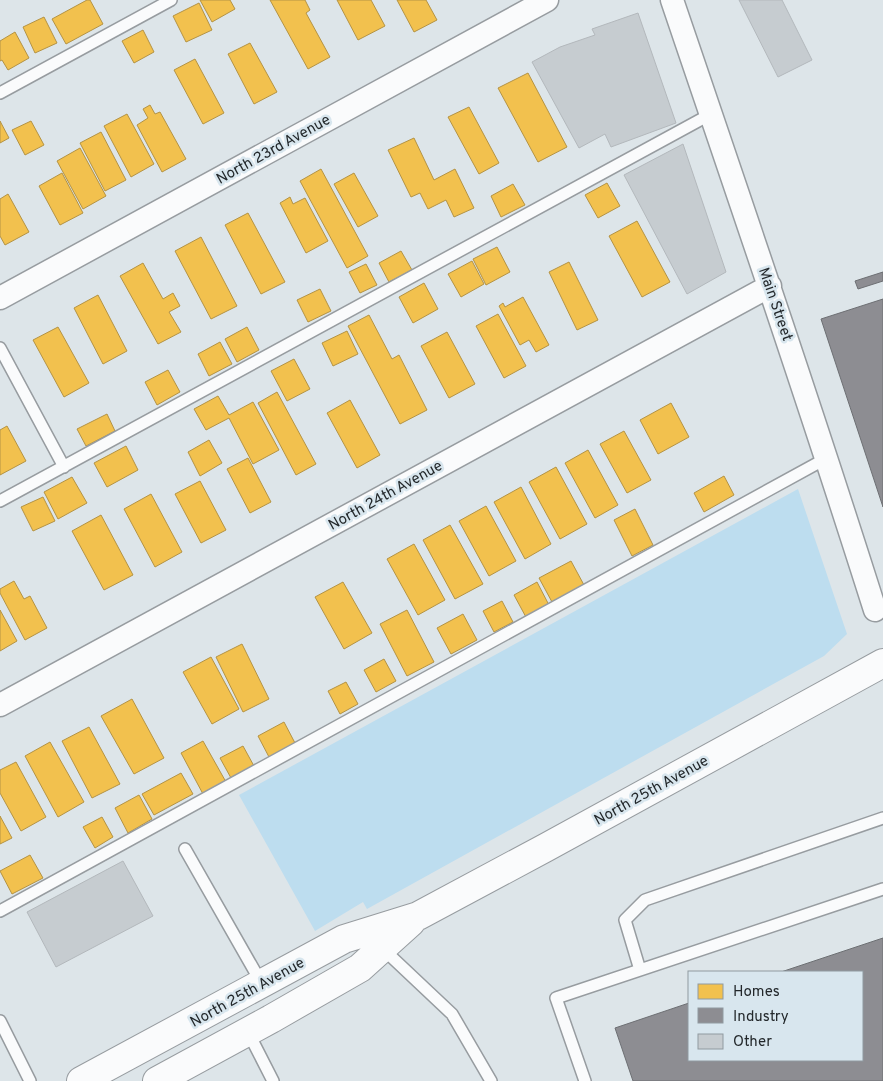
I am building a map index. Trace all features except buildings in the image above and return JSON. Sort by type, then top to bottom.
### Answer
[{"type":"main road","name":"North 25th Avenue","points":[[81,1081],[344,939],[418,916],[883,663]]},
{"type":"main road","name":"North 25th Avenue","points":[[157,1081],[360,968],[418,916]]},
{"type":"street","name":"North 23rd Avenue","points":[[0,298],[547,0]]},
{"type":"street","name":"Main Street","points":[[672,0],[827,458],[874,610]]},
{"type":"street","name":"North 24th Avenue","points":[[0,705],[770,286]]},
{"type":"lane","points":[[0,93],[171,0]]},
{"type":"lane","points":[[0,501],[711,114]]},
{"type":"lane","points":[[0,348],[64,467]]},
{"type":"lane","points":[[0,911],[827,458]]},
{"type":"lane","points":[[640,970],[625,920],[645,900],[883,818]]},
{"type":"lane","points":[[185,849],[262,984]]},
{"type":"lane","points":[[585,1081],[556,998],[883,889]]},
{"type":"lane","points":[[382,948],[452,1014],[491,1081]]},
{"type":"lane","points":[[0,1021],[30,1081]]},
{"type":"lane","points":[[248,1032],[273,1081]]},
{"type":"shaded area","points":[[798,489],[847,634],[824,656],[367,909],[363,902],[315,931],[239,795]]}]
